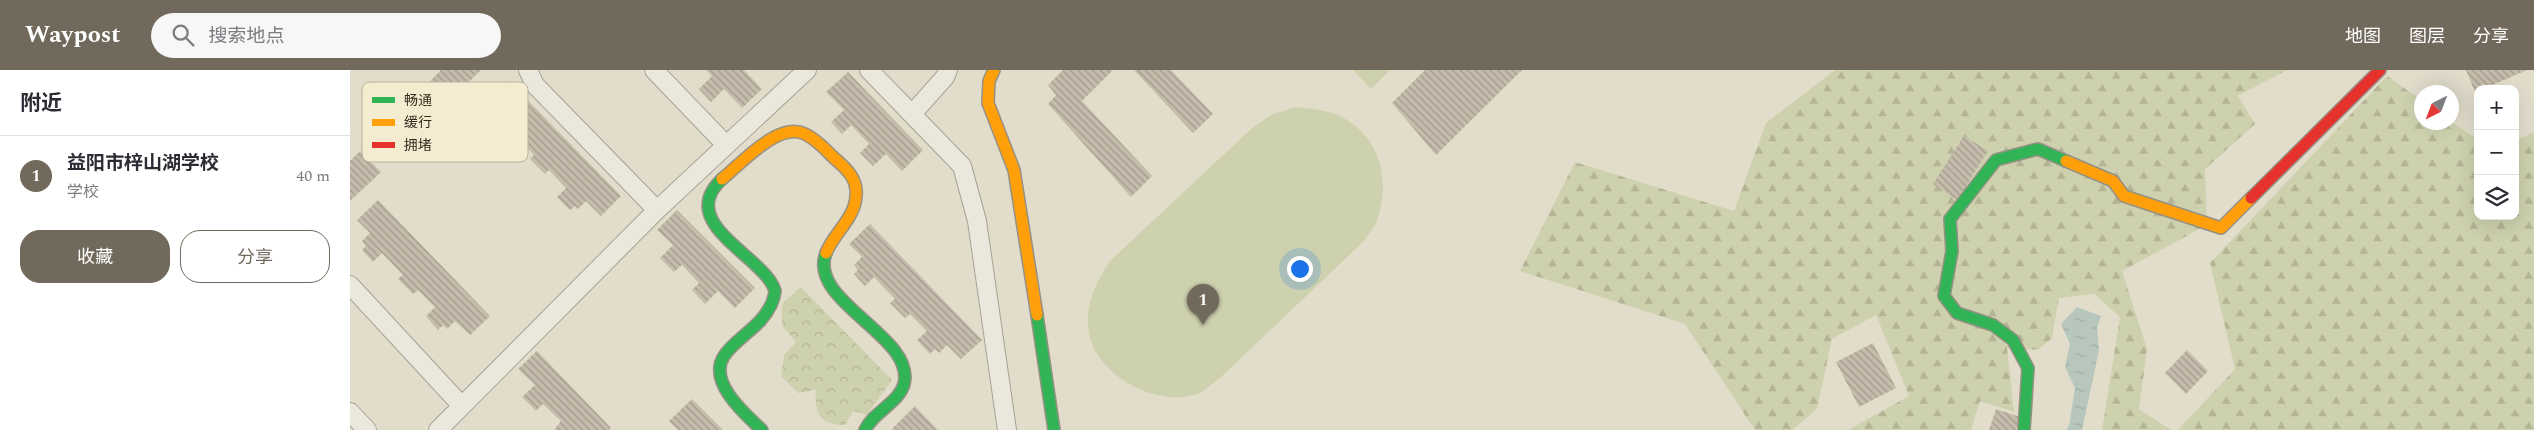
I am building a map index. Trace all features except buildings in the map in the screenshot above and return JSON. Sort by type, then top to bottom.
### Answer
[{"type":"street","points":[[528,70],[535,85],[657,210]]},
{"type":"street","points":[[654,70],[726,145]]},
{"type":"street","points":[[438,430],[657,210],[807,70]]},
{"type":"street","points":[[869,70],[962,166],[977,221],[1007,430]]},
{"type":"street","points":[[912,114],[945,77],[948,70]]},
{"type":"street","points":[[994,70],[986,96],[995,126],[1011,159],[1018,189],[1054,430]]},
{"type":"street","points":[[2024,430],[2028,368],[2013,340],[1994,325],[1957,313],[1944,296],[1952,250],[1950,219],[1996,160],[2038,149],[2112,180],[2124,196],[2221,228],[2380,70]]},
{"type":"street","points":[[762,430],[725,393],[720,381],[719,367],[723,357],[767,314],[774,304],[775,292],[770,280],[716,228],[709,214],[710,200],[715,187],[764,143],[785,132],[796,130],[808,133],[853,178],[856,190],[855,205],[850,217],[827,245],[824,262],[826,278],[833,289],[899,356],[904,371],[904,384],[898,394],[868,423],[865,430]]},
{"type":"street","points":[[350,285],[461,405]]},
{"type":"street","points":[[350,412],[367,430]]},
{"type":"green space","points":[[1353,70],[1390,70],[1371,89]]},
{"type":"green space","points":[[1835,70],[2287,70],[2238,96],[2255,124],[2205,169],[2207,225],[2122,271],[2147,349],[2139,409],[2171,430],[2102,430],[2120,317],[2094,294],[2059,298],[2052,338],[2038,350],[2007,348],[2014,412],[1980,401],[1971,430],[1848,430],[1909,396],[1876,315],[1832,339],[1817,409],[1792,430],[1755,430],[1685,324],[1520,271],[1575,162],[1734,211],[1766,123]]},
{"type":"green space","points":[[2387,76],[2414,95],[2414,130],[2459,130],[2459,127],[2474,137],[2474,220],[2519,220],[2519,139],[2534,132],[2534,430],[2178,430],[2235,369],[2210,263]]},
{"type":"green space","points":[[1295,107],[1322,110],[1335,114],[1358,128],[1367,138],[1379,161],[1382,174],[1382,201],[1375,225],[1364,241],[1220,378],[1202,392],[1186,397],[1169,397],[1151,393],[1134,386],[1104,364],[1095,350],[1089,334],[1089,305],[1095,287],[1104,270],[1109,262],[1251,129],[1271,115]]},
{"type":"green space","points":[[801,287],[892,380],[867,415],[853,411],[845,425],[830,423],[820,416],[816,406],[816,390],[798,393],[781,376],[784,355],[796,342],[782,326],[782,304]]},
{"type":"water","points":[[2077,307],[2101,316],[2097,328],[2099,350],[2082,430],[2066,430],[2069,426],[2075,388],[2065,367],[2070,344],[2061,324]]},
{"type":"traffic: fast","points":[[2024,430],[2028,368],[2013,340],[1993,325],[1957,313],[1944,296],[1952,251],[1950,219],[1996,160],[2038,149],[2066,161]]},
{"type":"traffic: fast","points":[[722,179],[710,195],[709,211],[715,225],[768,278],[775,291],[772,303],[766,314],[727,351],[720,366],[724,387],[738,407],[762,430]]},
{"type":"traffic: fast","points":[[826,253],[824,271],[832,287],[845,303],[880,334],[894,350],[903,367],[904,384],[901,391],[874,418],[865,430]]},
{"type":"traffic: fast","points":[[1037,315],[1054,430]]},
{"type":"traffic: slow","points":[[994,70],[989,81],[988,103],[1014,170],[1037,315]]},
{"type":"traffic: slow","points":[[722,179],[760,146],[783,133],[805,134],[813,139],[847,170],[853,179],[856,190],[855,204],[852,211],[826,253]]},
{"type":"traffic: slow","points":[[2066,161],[2113,181],[2124,196],[2221,228],[2251,198]]},
{"type":"traffic: jam","points":[[2251,198],[2380,70]]},
{"type":"place","name":"益阳市梓山湖学校","points":[[1203,325]]}]
